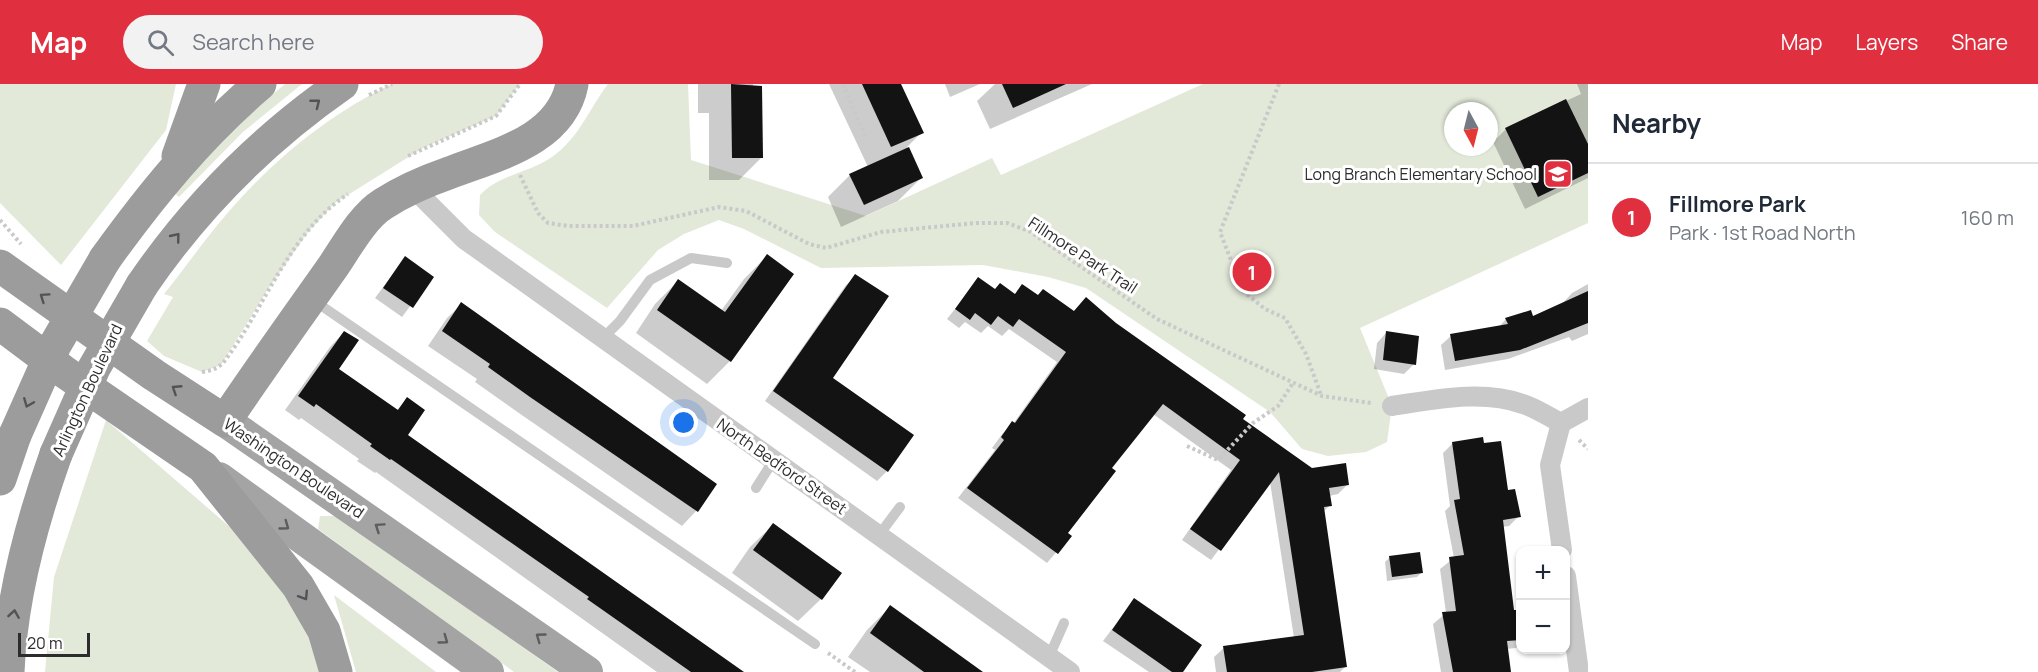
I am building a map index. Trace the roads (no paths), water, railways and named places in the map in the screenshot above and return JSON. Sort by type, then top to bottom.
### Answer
[{"type":"highway","points":[[173,169],[204,84]]},
{"type":"highway","points":[[0,479],[15,435],[55,345],[105,259],[173,169],[260,84]]},
{"type":"highway","name":"Arlington Boulevard","points":[[9,670],[14,618],[29,541],[56,454],[94,368],[142,285],[165,251],[222,186],[289,124],[342,84]]},
{"type":"highway","points":[[225,421],[376,210],[413,188],[510,150],[536,136],[558,116],[566,103],[572,84]]},
{"type":"highway","name":"Washington Boulevard","points":[[0,266],[154,375],[225,421]]},
{"type":"highway","points":[[0,324],[63,371],[203,467],[298,586],[324,631],[336,672]]},
{"type":"main road","name":"Washington Boulevard","points":[[225,421],[541,637],[587,672]]},
{"type":"main road","points":[[203,467],[488,672]]},
{"type":"street","name":"North Bedford Street","points":[[413,188],[464,239],[1070,672]]},
{"type":"street","points":[[1392,406],[1449,397],[1491,398],[1523,404],[1561,423]]},
{"type":"street","points":[[1561,546],[1550,465],[1561,423],[1588,408]]},
{"type":"street","points":[[1569,600],[1579,672]]},
{"type":"lane","points":[[602,339],[620,321],[650,280],[691,258],[727,263]]},
{"type":"lane","points":[[311,298],[815,644]]},
{"type":"lane","points":[[756,488],[773,460]]},
{"type":"lane","points":[[879,535],[900,507]]},
{"type":"lane","points":[[1049,657],[1064,623]]},
{"type":"place","name":"Long Branch Elementary School","points":[[1558,174]]},
{"type":"place","name":"Fillmore Park","points":[[1252,272]]}]
